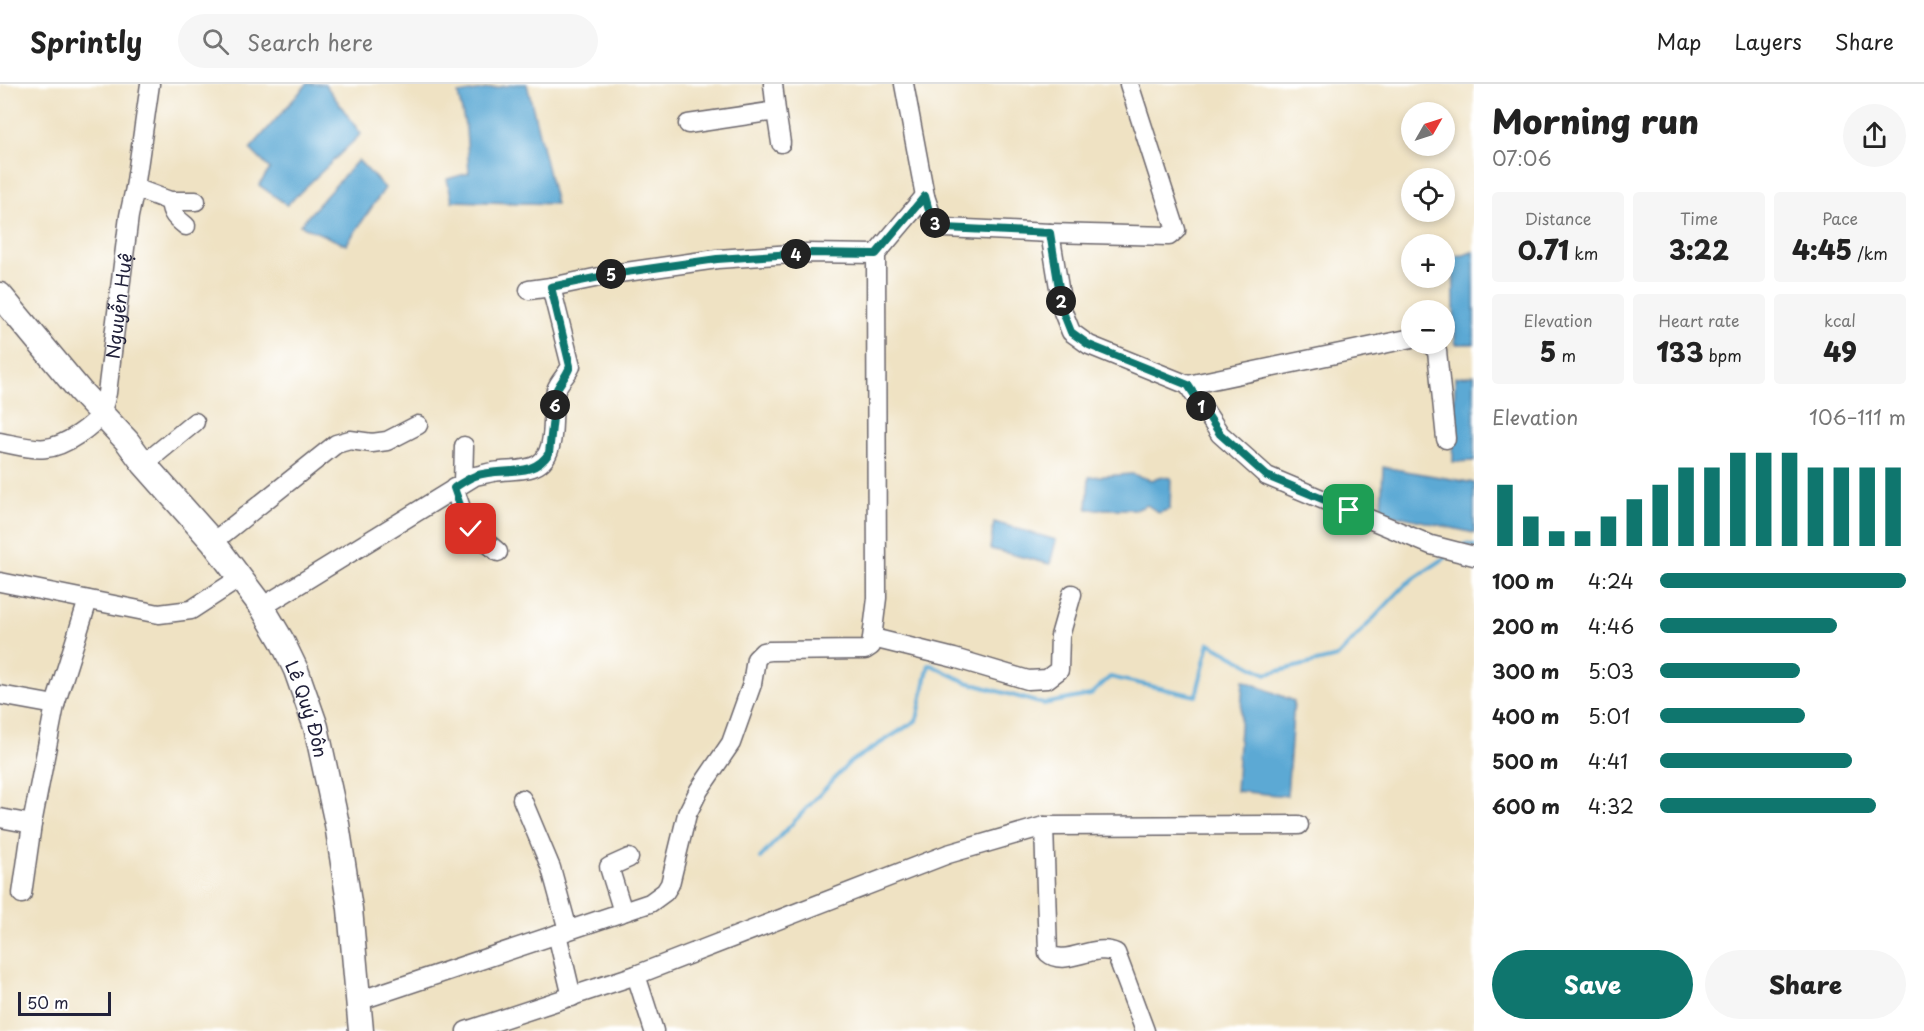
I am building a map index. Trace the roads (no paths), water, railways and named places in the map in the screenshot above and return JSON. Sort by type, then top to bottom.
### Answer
[{"type":"main road","name":"Lê Quý Đôn","points":[[0,295],[96,420]]},
{"type":"main road","name":"Lê Quý Đôn","points":[[0,320],[96,420],[127,441],[144,464],[213,542],[262,607],[282,641],[296,670],[316,727],[337,825],[350,909],[361,1031]]},
{"type":"street","name":"Nguyễn Huệ","points":[[96,420],[107,393],[129,216],[150,84]]},
{"type":"street","points":[[773,84],[781,142]]},
{"type":"street","points":[[904,84],[925,196],[933,220],[938,226],[1050,233],[1169,236],[1176,230],[1128,84]]},
{"type":"street","points":[[688,124],[776,111]]},
{"type":"street","points":[[135,188],[170,201],[196,201]]},
{"type":"street","points":[[358,1001],[650,903],[665,892],[670,884],[687,814],[712,769],[731,743],[752,684],[756,659],[763,652],[770,651],[865,650],[871,645],[877,598],[876,254],[925,196]]},
{"type":"street","points":[[170,201],[174,217],[186,226]]},
{"type":"street","points":[[1050,233],[1063,312],[1071,332],[1089,345],[1188,385],[1401,340]]},
{"type":"street","points":[[529,290],[619,273],[717,259],[807,253],[876,254]]},
{"type":"street","points":[[262,607],[475,476],[493,472],[518,471],[534,467],[544,461],[549,453],[556,391],[560,381],[568,374],[570,366],[551,287]]},
{"type":"street","points":[[1437,354],[1446,439]]},
{"type":"street","points":[[1188,385],[1220,434],[1267,476],[1431,545],[1474,556]]},
{"type":"street","points":[[0,442],[34,449],[56,448],[96,420]]},
{"type":"street","points":[[144,464],[195,422]]},
{"type":"street","points":[[213,542],[336,444],[350,441],[372,443],[387,441],[418,425]]},
{"type":"street","points":[[464,446],[458,485],[466,522],[498,552]]},
{"type":"street","points":[[0,582],[159,614],[191,610],[240,578]]},
{"type":"street","points":[[873,638],[954,658],[1028,680],[1047,679],[1059,670],[1060,636],[1072,594]]},
{"type":"street","points":[[22,894],[32,824],[55,705],[88,600]]},
{"type":"street","points":[[0,695],[55,705]]},
{"type":"street","points":[[522,799],[551,868],[572,997]]},
{"type":"street","points":[[0,818],[32,824]]},
{"type":"street","points":[[466,1031],[636,975],[948,854],[1044,826],[1299,825]]},
{"type":"street","points":[[1044,826],[1048,953],[1053,957],[1061,958],[1098,950],[1109,950],[1116,953],[1145,1031]]},
{"type":"street","points":[[623,912],[609,867],[629,858]]},
{"type":"street","points":[[636,975],[654,1031]]},
{"type":"water","points":[[307,84],[325,84],[361,134],[287,205],[259,185],[270,169],[250,149]]},
{"type":"water","points":[[527,84],[556,204],[452,201],[447,179],[469,173],[466,129],[458,94]]},
{"type":"water","points":[[358,160],[385,188],[346,245],[300,225]]},
{"type":"water","points":[[1474,251],[1474,344],[1455,344],[1455,256]]},
{"type":"water","points":[[1474,375],[1474,461],[1453,462],[1455,377]]},
{"type":"water","points":[[1383,467],[1474,483],[1474,533],[1381,512]]},
{"type":"water","points":[[1132,474],[1151,480],[1162,477],[1171,478],[1170,509],[1159,513],[1147,505],[1138,509],[1087,509],[1089,477]]},
{"type":"water","points":[[994,522],[1056,540],[1050,564],[990,549]]},
{"type":"water","points":[[1243,680],[1294,701],[1287,796],[1236,791]]},
{"type":"waterway","points":[[1462,547],[1466,544],[1474,546]]},
{"type":"waterway","points":[[760,858],[849,763],[917,720],[929,664],[966,682],[1043,704],[1090,695],[1110,677],[1196,696],[1209,643],[1266,674],[1337,657],[1406,584],[1448,556]]}]
